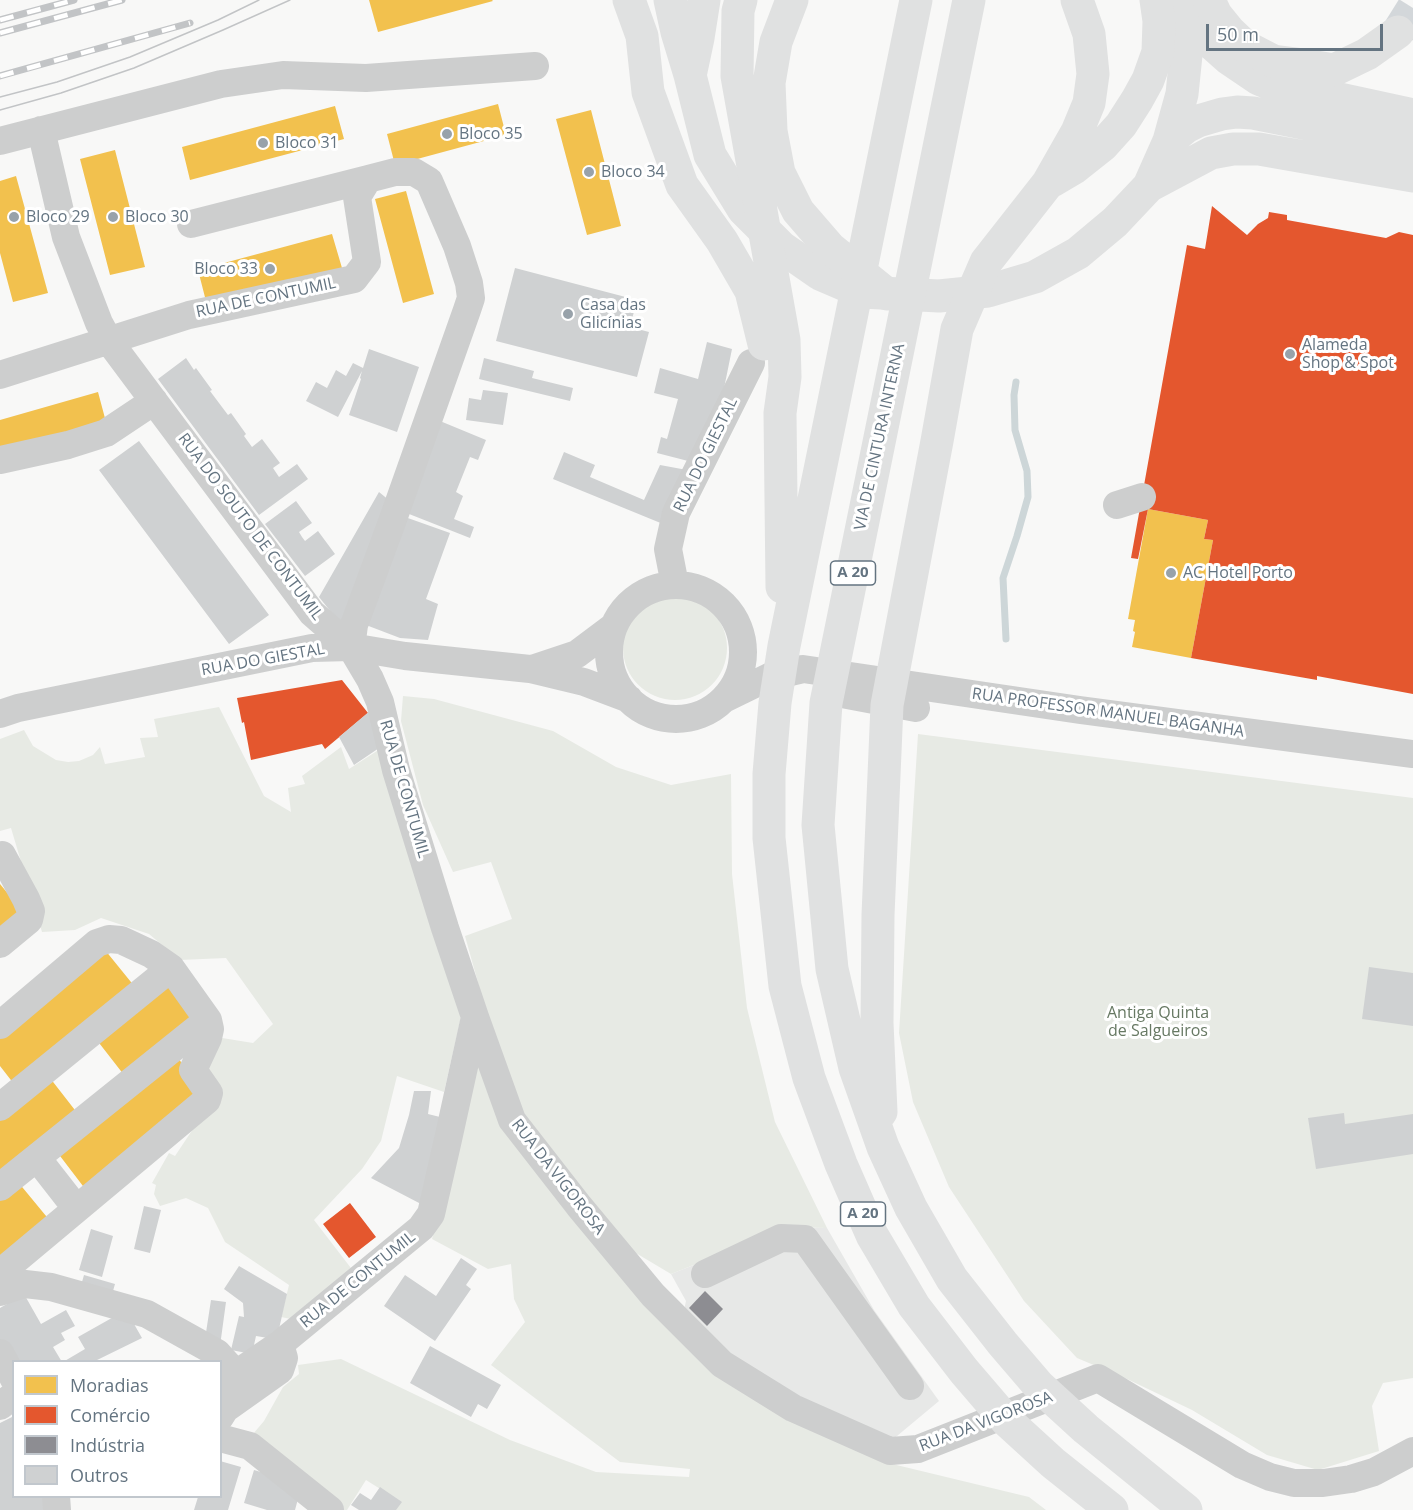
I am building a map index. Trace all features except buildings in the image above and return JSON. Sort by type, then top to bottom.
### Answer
[{"type":"main road","points":[[629,0],[642,36],[648,92],[682,185],[722,241],[751,291],[780,413],[799,662]]},
{"type":"main road","points":[[690,75],[704,0]]},
{"type":"main road","points":[[741,0],[738,11],[738,76],[784,339],[785,377],[780,413]]},
{"type":"main road","points":[[792,0],[776,42],[769,83],[771,130],[779,173],[798,211],[830,248],[887,294]]},
{"type":"main road","name":"A 20","points":[[916,0],[799,662],[775,703],[769,774],[768,838],[785,986],[809,1078],[841,1164],[872,1235],[914,1306],[964,1371],[1006,1420],[1053,1463],[1112,1510]]},
{"type":"main road","name":"VIA DE CINTURA INTERNA","points":[[969,0],[826,703],[818,825],[832,969],[855,1068],[883,1147],[911,1208],[952,1279],[1039,1386],[1086,1429],[1185,1510]]},
{"type":"main road","points":[[883,1147],[877,1023],[878,915],[887,705],[957,329],[986,262],[1048,183],[1077,132],[1089,103],[1094,74],[1089,34],[1077,0]]},
{"type":"main road","points":[[1048,183],[1074,168],[1103,145],[1121,125],[1137,100],[1148,80],[1158,52],[1159,21],[1156,0]]},
{"type":"main road","points":[[1149,186],[1168,141],[1182,94],[1186,45],[1182,0]]},
{"type":"main road","points":[[1182,0],[1210,42],[1248,73],[1271,84],[1413,115]]},
{"type":"main road","points":[[1209,0],[1216,15],[1246,46],[1273,61],[1334,70]]},
{"type":"main road","points":[[672,8],[710,155],[742,209],[781,247],[820,274],[862,292],[939,296],[988,291],[1035,277],[1078,254],[1115,222],[1149,186],[1211,153],[1233,148],[1259,149],[1413,176]]},
{"type":"main road","points":[[1271,84],[1334,70],[1367,54],[1398,32]]},
{"type":"main road","points":[[1168,141],[1198,121],[1238,112],[1413,145]]},
{"type":"street","points":[[0,141],[220,84],[283,75],[366,78],[535,66]]},
{"type":"street","name":"RUA DO SOUTO DE CONTUMIL","points":[[41,130],[66,237],[99,323],[312,614],[351,647]]},
{"type":"street","points":[[191,224],[395,172],[414,172],[429,181],[458,246],[471,298],[354,625],[351,647]]},
{"type":"street","name":"RUA DE CONTUMIL","points":[[110,341],[189,315],[354,279],[367,262],[357,197],[368,179]]},
{"type":"street","points":[[0,375],[110,341]]},
{"type":"street","name":"RUA DO GIESTAL","points":[[675,585],[668,549],[676,513],[752,363]]},
{"type":"street","points":[[0,460],[68,445],[106,433],[154,401]]},
{"type":"street","points":[[675,585],[694,587],[712,596],[727,609],[738,626],[743,645],[742,664],[735,683],[724,699],[707,711],[687,718],[666,718],[646,711],[629,699],[617,684],[610,665],[609,646],[613,627],[623,610],[638,596],[656,588],[675,585]]},
{"type":"street","name":"RUA PROFESSOR MANUEL BAGANHA","points":[[738,626],[774,653],[799,662],[1080,710],[1413,754]]},
{"type":"street","name":"RUA DO GIESTAL","points":[[530,669],[577,654],[613,627]]},
{"type":"street","name":"RUA DE CONTUMIL","points":[[228,1378],[280,1344],[421,1228],[431,1214],[475,1017],[396,770],[380,702],[351,647]]},
{"type":"street","name":"RUA DO GIESTAL","points":[[0,714],[18,708],[312,648],[351,647],[405,656],[530,669],[584,681],[629,699]]},
{"type":"street","name":"RUA PROFESSOR MANUEL BAGANHA","points":[[724,699],[799,662]]},
{"type":"street","points":[[799,662],[842,694],[916,708]]},
{"type":"street","points":[[0,856],[2,855],[31,911],[29,920],[0,944]]},
{"type":"street","points":[[0,1025],[97,943],[109,939],[132,944],[171,968],[208,1020],[210,1029],[193,1071],[209,1094],[203,1105],[0,1273]]},
{"type":"street","points":[[0,1107],[171,968]]},
{"type":"street","name":"RUA DA VIGOROSA","points":[[475,1017],[512,1120],[579,1206],[653,1295],[722,1364],[793,1408],[890,1451],[918,1449],[1098,1378],[1242,1465],[1270,1477],[1294,1483],[1323,1484],[1351,1479],[1374,1472],[1413,1451]]},
{"type":"street","points":[[0,1187],[208,1020]]},
{"type":"street","points":[[37,1158],[76,1208]]},
{"type":"street","points":[[705,1274],[781,1238],[805,1239],[910,1386]]},
{"type":"street","points":[[0,1292],[25,1284],[51,1287],[147,1314],[217,1353],[220,1360]]},
{"type":"street","points":[[222,1413],[280,1370],[284,1358],[280,1344]]},
{"type":"street","points":[[0,1353],[12,1375]]},
{"type":"street","points":[[0,1406],[12,1397]]},
{"type":"street","points":[[222,1439],[250,1446],[330,1510]]},
{"type":"shaded area","points":[[789,1227],[827,1228],[874,1310],[939,1401],[891,1441],[801,1401],[732,1355],[684,1310],[686,1301],[671,1274]]},
{"type":"green space","points":[[675,596],[695,600],[712,611],[723,628],[727,648],[723,668],[712,685],[695,696],[675,700],[655,696],[638,685],[627,668],[623,648],[627,628],[638,611],[655,600]]},
{"type":"green space","points":[[403,696],[434,699],[553,731],[616,767],[671,785],[731,774],[732,874],[747,1008],[775,1122],[827,1228],[789,1227],[671,1274],[619,1243],[523,1121],[501,1065],[465,936],[512,919],[491,862],[453,872],[423,805],[401,721]]},
{"type":"green space","points":[[219,707],[264,796],[291,812],[288,788],[305,784],[302,776],[341,747],[349,769],[380,749],[463,1008],[444,1092],[397,1076],[381,1141],[362,1169],[314,1220],[354,1272],[291,1319],[281,1317],[289,1285],[225,1242],[208,1208],[186,1198],[160,1206],[154,1194],[156,1185],[152,1183],[169,1153],[175,1156],[193,1129],[198,1072],[216,1037],[253,1043],[273,1024],[226,958],[180,960],[149,934],[101,918],[75,930],[42,932],[11,828],[0,831],[0,739],[24,730],[33,746],[56,760],[68,762],[79,761],[93,755],[100,747],[105,764],[145,757],[140,738],[158,737],[154,719]]},
{"type":"green space","name":"Antiga Quinta de Salgueiros","points":[[918,734],[1413,798],[1413,1378],[1383,1383],[1372,1406],[1379,1451],[1318,1470],[1267,1455],[1192,1410],[1077,1358],[1024,1301],[949,1187],[913,1102],[899,1033]]},
{"type":"green space","points":[[477,1059],[628,1285],[884,1462],[1029,1497],[1046,1510],[388,1510],[393,1497],[366,1480],[347,1510],[340,1510],[253,1434],[264,1421],[283,1387],[299,1374],[298,1365],[341,1359],[510,1440],[596,1472],[689,1477],[690,1469],[620,1462],[491,1365],[525,1322],[514,1299],[511,1264],[488,1269],[432,1239]]},
{"type":"waterway","points":[[1006,639],[1003,578],[1028,497],[1027,471],[1015,430],[1016,382]]},
{"type":"tunnel","points":[[1398,32],[1413,8]]},
{"type":"tram line","points":[[0,97],[57,82],[130,57],[259,0]]},
{"type":"tram line","points":[[0,110],[61,93],[134,68],[290,0]]},
{"type":"railway","points":[[0,20],[74,0]]},
{"type":"railway","points":[[0,33],[122,0]]},
{"type":"railway","points":[[0,76],[190,23]]},
{"type":"place","name":"Bloco 35","points":[[447,134]]},
{"type":"place","name":"Bloco 31","points":[[263,143]]},
{"type":"place","name":"Bloco 34","points":[[589,172]]},
{"type":"place","name":"Bloco 29","points":[[14,217]]},
{"type":"place","name":"Bloco 30","points":[[113,217]]},
{"type":"place","name":"Bloco 33","points":[[270,269]]},
{"type":"place","name":"Casa das Glicínias","points":[[568,314]]},
{"type":"place","name":"Alameda Shop & Spot","points":[[1290,354]]},
{"type":"place","name":"AC Hotel Porto","points":[[1171,573]]}]
